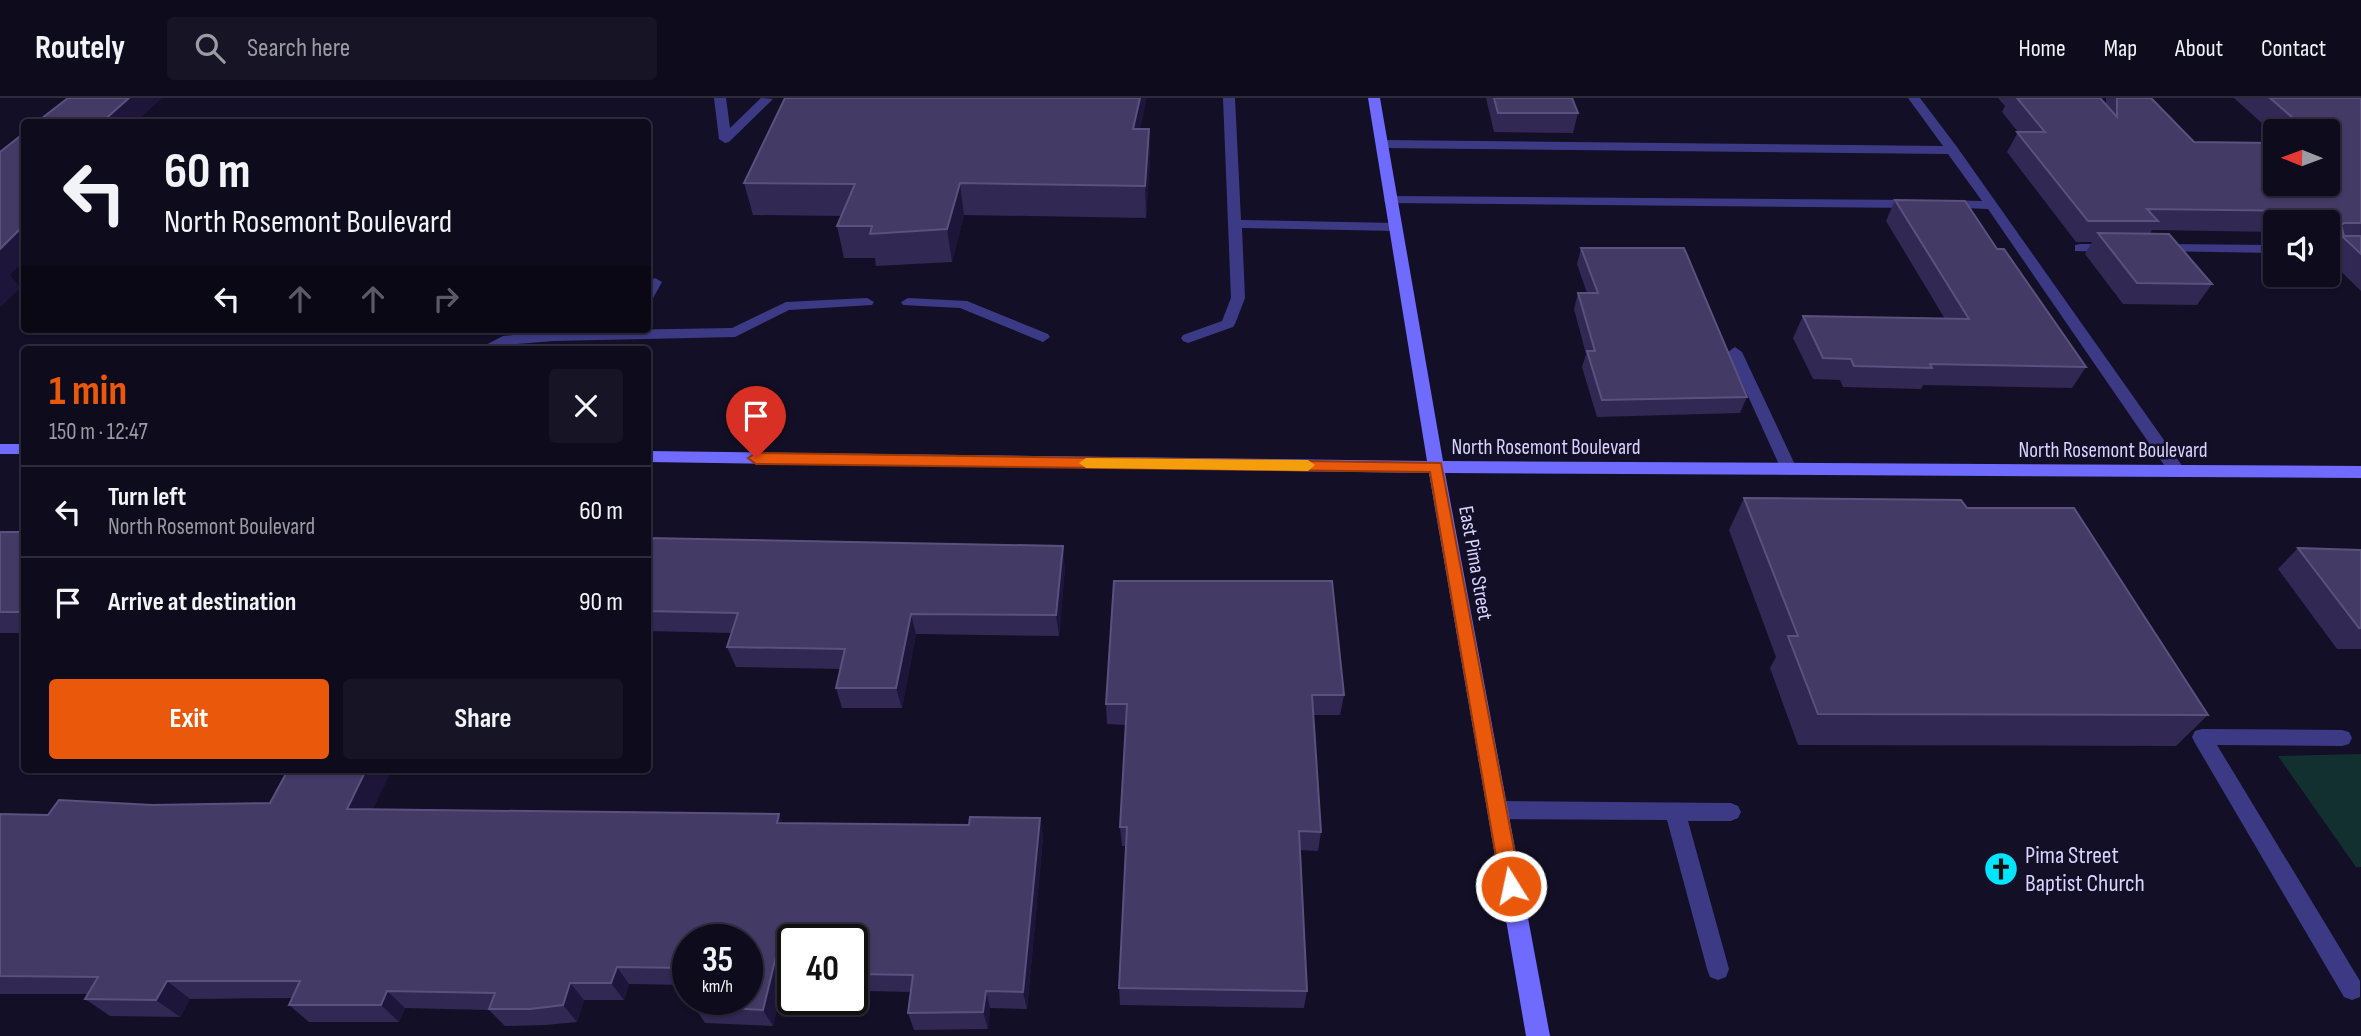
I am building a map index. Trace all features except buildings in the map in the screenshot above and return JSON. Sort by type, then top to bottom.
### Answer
[{"type":"street","name":"East Pima Street","points":[[1374,98],[1436,467],[1538,1036]]},
{"type":"street","points":[[0,449],[21,449]]},
{"type":"street","name":"North Rosemont Boulevard","points":[[651,457],[1436,467],[2361,472]]},
{"type":"lane","points":[[720,98],[725,139],[767,99]]},
{"type":"lane","points":[[1188,338],[1228,324],[1238,298],[1229,98]]},
{"type":"lane","points":[[1914,98],[2177,471]]},
{"type":"lane","points":[[1382,144],[1953,150]]},
{"type":"lane","points":[[1391,200],[1779,201],[1992,205]]},
{"type":"lane","points":[[1234,225],[1395,227]]},
{"type":"lane","points":[[2080,248],[2122,248]]},
{"type":"lane","points":[[2149,248],[2263,249]]},
{"type":"lane","points":[[651,331],[735,332],[786,306],[867,302]]},
{"type":"lane","points":[[908,302],[962,304],[1043,337]]},
{"type":"lane","points":[[492,346],[503,341],[601,333]]},
{"type":"lane","points":[[1735,352],[1789,469]]},
{"type":"lane","points":[[2342,738],[2202,737],[2352,989]]},
{"type":"lane","points":[[1498,810],[1731,812]]},
{"type":"lane","points":[[1675,811],[1718,969]]},
{"type":"green space","points":[[2361,754],[2361,867],[2356,867],[2278,756]]},
{"type":"slow traffic","points":[[1086,463],[1308,465]]},
{"type":"place","name":"Pima Street Baptist Church","points":[[2001,869]]},
{"type":"route","points":[[756,458],[1436,467],[1511,886]]}]
